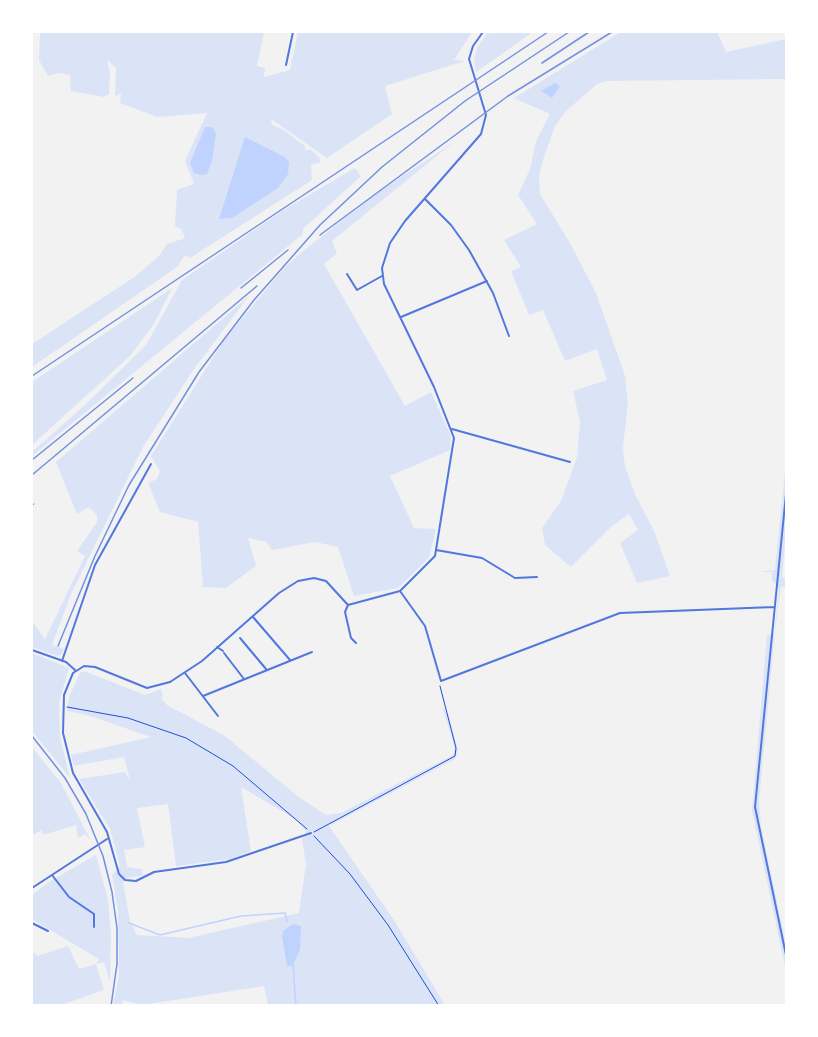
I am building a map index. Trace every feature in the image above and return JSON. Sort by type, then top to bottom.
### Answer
[{"type":"street","points":[[286,65],[294,32]]},
{"type":"street","points":[[348,605],[400,591],[432,562],[436,550],[454,447],[452,429],[382,276],[386,253],[393,236],[481,134],[486,115],[470,59],[472,46],[483,32]]},
{"type":"street","points":[[425,199],[451,225],[487,281],[509,336]]},
{"type":"street","points":[[347,274],[357,290],[382,276]]},
{"type":"street","points":[[400,317],[487,281]]},
{"type":"street","points":[[452,429],[570,462]]},
{"type":"street","points":[[62,661],[95,565],[151,464]]},
{"type":"street","points":[[786,494],[755,807],[786,955]]},
{"type":"street","points":[[436,550],[482,558],[515,578],[537,577]]},
{"type":"street","points":[[311,833],[226,862],[154,872],[131,881],[125,880],[119,874],[112,846],[107,839],[107,832],[73,773],[63,733],[65,691],[75,670],[84,666],[95,667],[147,688],[170,682],[186,673],[288,585],[306,579],[326,581],[348,605]]},
{"type":"street","points":[[400,591],[425,626],[441,681],[627,612],[774,607]]},
{"type":"street","points":[[348,605],[345,612],[351,638],[356,643]]},
{"type":"street","points":[[253,617],[290,660]]},
{"type":"street","points":[[240,638],[266,669]]},
{"type":"street","points":[[217,647],[224,652],[244,679]]},
{"type":"street","points":[[32,650],[62,661],[75,670]]},
{"type":"street","points":[[203,696],[312,652]]},
{"type":"street","points":[[186,673],[218,716]]},
{"type":"street","points":[[32,888],[107,839]]},
{"type":"street","points":[[52,875],[69,897],[94,914],[94,927]]},
{"type":"street","points":[[32,923],[48,931]]},
{"type":"path","points":[[311,833],[455,756],[456,748],[439,689],[441,681]]},
{"type":"path","points":[[63,706],[128,718],[193,741],[255,783],[311,833],[350,874],[388,925],[439,1005]]},
{"type":"shaded area","points":[[40,32],[264,32],[257,66],[265,68],[264,77],[290,70],[298,32],[472,32],[454,60],[465,61],[385,86],[392,114],[327,158],[271,119],[272,125],[282,129],[305,146],[305,150],[311,150],[319,157],[321,162],[311,165],[312,180],[190,258],[185,255],[177,267],[32,367],[32,344],[136,276],[159,256],[167,244],[185,238],[181,229],[175,226],[177,190],[194,184],[185,161],[207,113],[157,117],[120,103],[121,93],[115,97],[116,68],[107,60],[110,72],[109,94],[104,97],[71,91],[70,75],[59,73],[48,76],[39,60]]},
{"type":"shaded area","points":[[488,32],[491,34],[494,32],[533,32],[476,72],[474,59],[477,48]]},
{"type":"shaded area","points":[[621,32],[717,32],[726,52],[786,39],[786,79],[606,81],[597,84],[565,112],[555,126],[543,160],[539,176],[540,194],[570,243],[596,293],[625,376],[628,403],[623,448],[625,466],[635,494],[655,533],[670,576],[637,583],[620,543],[638,530],[629,514],[613,525],[571,567],[545,545],[542,528],[561,501],[577,457],[580,422],[573,391],[607,380],[597,349],[565,361],[543,310],[529,315],[511,271],[521,267],[504,240],[537,224],[518,195],[530,169],[536,141],[550,114],[514,98]]},
{"type":"shaded area","points":[[454,142],[332,241],[337,253],[324,264],[405,406],[431,392],[451,436],[450,450],[390,476],[414,528],[436,529],[429,558],[398,588],[354,596],[338,547],[315,542],[272,550],[266,542],[248,538],[256,566],[226,588],[203,587],[198,522],[160,512],[148,483],[157,479],[160,471],[151,456],[224,340],[283,269],[380,191]]},
{"type":"shaded area","points":[[355,168],[361,176],[303,229],[303,234],[32,456],[32,452],[87,403],[146,345],[182,280],[282,211]]},
{"type":"shaded area","points":[[172,288],[154,324],[130,356],[32,445],[32,382]]},
{"type":"shaded area","points":[[249,296],[194,369],[143,447],[72,592],[52,645],[64,649],[62,654],[57,656],[32,647],[32,621],[45,639],[85,556],[77,551],[97,522],[97,515],[89,507],[77,514],[56,462]]},
{"type":"shaded area","points":[[786,462],[786,534],[782,577],[786,578],[786,587],[781,587],[775,630],[759,801],[761,827],[786,944],[786,971],[752,811],[767,635],[774,634],[779,589],[772,580],[772,572],[758,572],[775,570]]},
{"type":"shaded area","points":[[32,653],[69,668],[59,702],[60,737],[70,778],[32,731]]},
{"type":"shaded area","points":[[84,671],[145,695],[161,689],[163,696],[161,698],[167,705],[225,736],[300,798],[326,815],[341,813],[453,755],[455,748],[442,706],[449,716],[458,750],[455,759],[329,826],[394,920],[445,1005],[268,1005],[264,986],[142,1005],[123,1000],[122,1005],[113,1005],[119,975],[118,912],[112,875],[120,866],[110,829],[79,779],[125,772],[130,780],[124,757],[74,766],[71,755],[151,737],[87,715],[67,711],[69,697],[80,673]],"holes":[[[241,787],[295,819],[307,832],[302,839],[306,864],[299,913],[188,938],[137,935],[130,921],[123,883],[127,878],[143,875],[142,869],[127,867],[124,850],[145,847],[137,808],[168,804],[176,866],[230,859],[251,851]],[[290,927],[300,950],[293,965],[287,967],[282,937],[283,931]]]},
{"type":"shaded area","points":[[32,747],[61,783],[91,841],[85,834],[78,838],[76,825],[43,835],[42,830],[32,835]]},
{"type":"shaded area","points":[[96,855],[108,900],[111,935],[110,982],[104,962],[96,964],[99,959],[33,920],[32,895],[52,880]]},
{"type":"shaded area","points":[[68,946],[79,969],[96,964],[104,990],[61,1005],[32,1005],[32,954],[35,953],[37,956]]},
{"type":"water","points":[[555,83],[560,86],[552,98],[541,91]]},
{"type":"water","points":[[205,127],[212,127],[216,134],[212,161],[207,174],[202,175],[194,173],[190,163]]},
{"type":"water","points":[[245,137],[285,157],[289,162],[288,174],[278,188],[232,218],[219,219]]},
{"type":"water","points":[[293,924],[301,926],[300,950],[293,965],[287,967],[282,937],[283,931]]},
{"type":"waterway","points":[[129,923],[160,935],[241,916],[285,913],[287,921]]},
{"type":"waterway","points":[[293,964],[296,1006]]},
{"type":"railway","points":[[32,376],[548,32]]},
{"type":"railway","points":[[58,646],[95,556],[129,485],[199,372],[254,300],[320,225],[382,167],[465,101],[569,32]]},
{"type":"railway","points":[[542,63],[589,32]]},
{"type":"railway","points":[[320,235],[508,96],[612,32]]},
{"type":"railway","points":[[241,288],[288,250]]},
{"type":"railway","points":[[32,475],[257,286]]},
{"type":"railway","points":[[32,460],[133,378]]},
{"type":"railway","points":[[32,736],[65,778],[86,814],[103,856],[112,892],[117,928],[117,964],[111,1006]]}]
